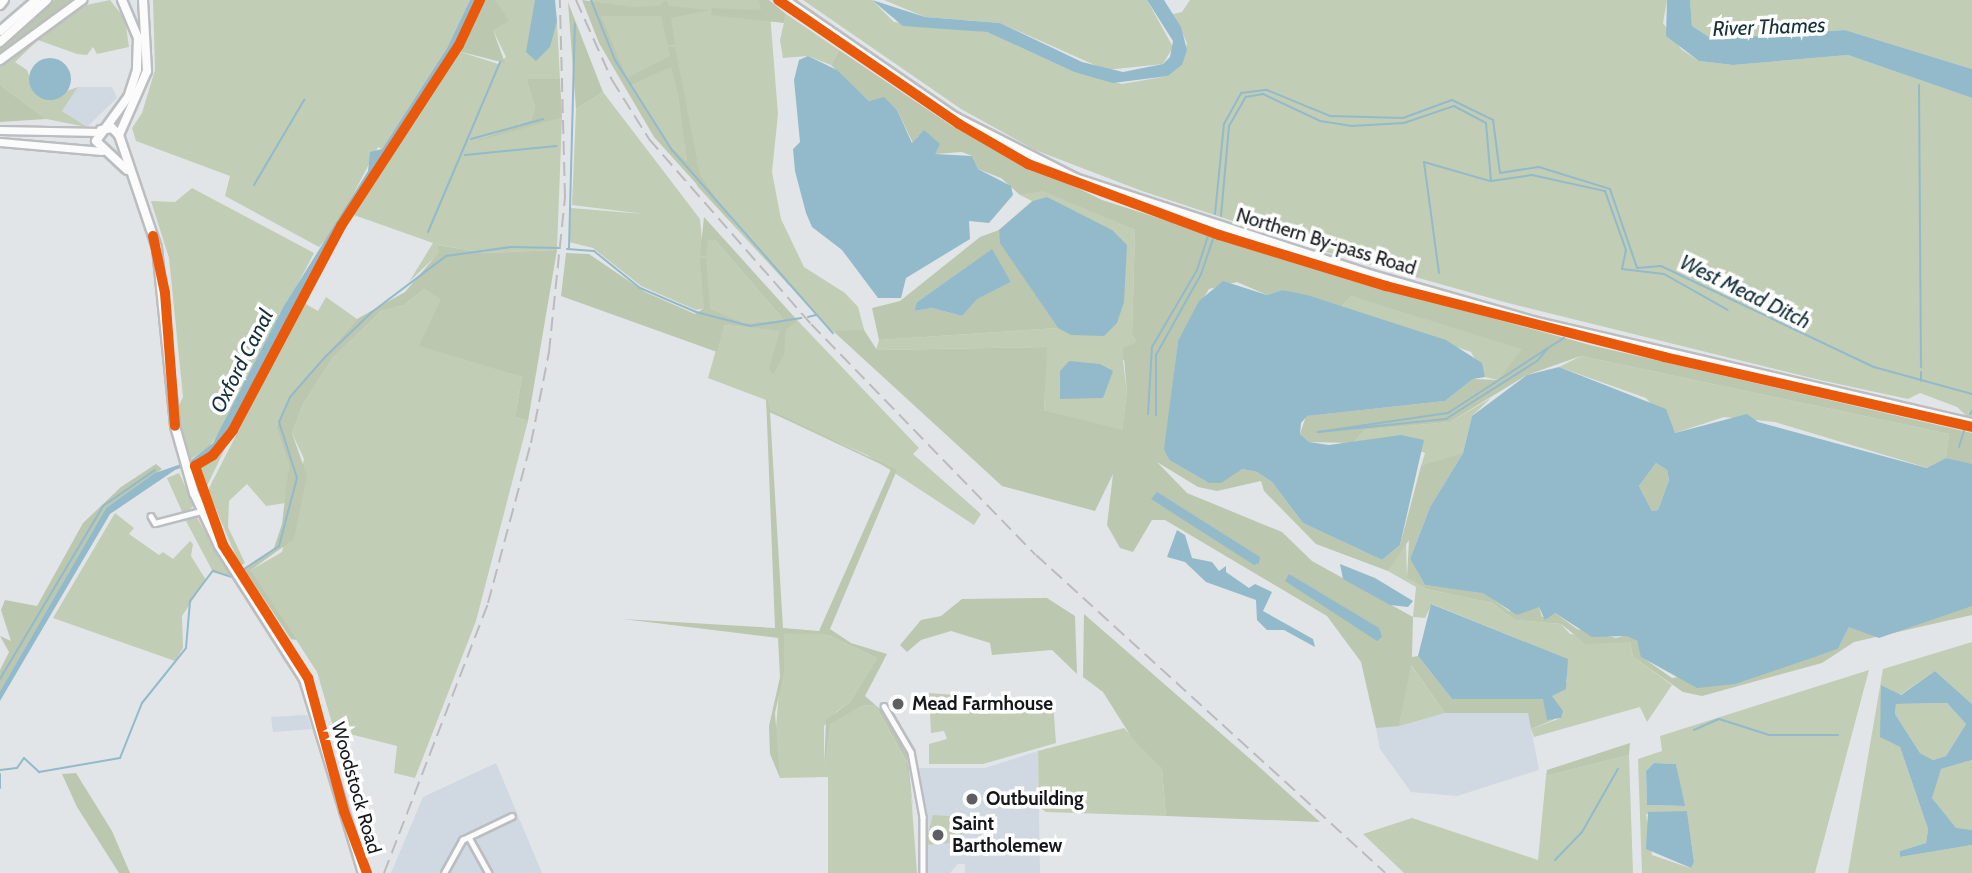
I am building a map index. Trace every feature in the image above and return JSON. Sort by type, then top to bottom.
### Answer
[{"type":"highway","points":[[0,5],[4,0]]},
{"type":"highway","points":[[0,31],[36,0]]},
{"type":"highway","points":[[0,42],[47,0]]},
{"type":"highway","points":[[0,60],[82,0]]},
{"type":"highway","points":[[122,0],[138,38],[137,70],[128,97],[100,131],[96,144],[131,175]]},
{"type":"highway","name":"Northern By-pass Road","points":[[785,0],[955,117],[1075,178],[1372,275],[1533,321],[1972,423]]},
{"type":"highway","points":[[105,152],[120,137],[147,71],[144,2]]},
{"type":"highway","points":[[100,131],[112,128],[120,137],[131,175]]},
{"type":"highway","name":"Woodstock Road","points":[[131,175],[160,263],[182,459],[201,511],[304,679],[363,873]]},
{"type":"main road","points":[[0,130],[100,131]]},
{"type":"main road","points":[[0,142],[105,152]]},
{"type":"street","points":[[151,516],[155,523],[201,511]]},
{"type":"street","points":[[884,706],[911,752],[922,811],[923,873]]},
{"type":"street","points":[[444,873],[462,840],[470,839],[477,830],[512,816]]},
{"type":"street","points":[[470,839],[489,873]]},
{"type":"shaded area","points":[[78,87],[112,87],[117,98],[87,127],[62,111]]},
{"type":"shaded area","points":[[1445,713],[1528,713],[1539,770],[1457,796],[1411,792],[1380,749],[1376,728]]},
{"type":"shaded area","points":[[307,715],[312,729],[273,732],[271,717]]},
{"type":"shaded area","points":[[1038,751],[1040,873],[965,873],[965,864],[958,864],[950,873],[927,873],[914,768],[985,768]]},
{"type":"shaded area","points":[[496,763],[542,873],[391,873],[423,797]]},
{"type":"green space","points":[[54,0],[77,0],[0,56],[0,46]]},
{"type":"green space","points":[[110,0],[125,19],[129,47],[97,54],[93,47],[87,55],[38,40],[15,62],[27,70],[34,90],[47,98],[78,87],[62,111],[87,127],[46,119],[0,85],[0,66],[36,37],[77,7]]},
{"type":"green space","points":[[153,0],[470,0],[447,48],[382,149],[378,147],[335,229],[319,247],[225,196],[230,176],[136,141],[132,128],[142,113],[155,70]]},
{"type":"green space","points":[[483,0],[495,0],[509,21],[493,30],[505,63],[458,51]]},
{"type":"green space","points":[[495,0],[552,0],[557,21],[560,79],[526,79],[535,107],[531,120],[481,139],[562,118],[557,250],[486,253],[438,245],[440,252],[409,282],[433,243],[351,214],[458,51],[498,64],[506,57],[493,30],[500,14]]},
{"type":"green space","points":[[582,0],[633,7],[659,6],[666,0],[669,6],[709,10],[671,18],[675,44],[668,45],[661,16],[601,16],[627,78],[670,56],[668,47],[675,47],[700,175],[738,230],[654,137],[599,43]],"holes":[[[671,67],[678,93],[687,161],[666,142],[630,85]]]},
{"type":"green space","points":[[590,0],[769,0],[778,114],[772,172],[781,219],[804,267],[845,293],[858,307],[865,333],[831,331],[697,186],[694,167],[666,142],[627,80]]},
{"type":"green space","points":[[759,0],[769,0],[786,14],[784,23],[711,15],[712,8],[761,10]]},
{"type":"green space","points":[[803,0],[872,0],[894,22],[987,32],[1074,72],[1122,84],[1168,76],[1182,65],[1187,43],[1173,14],[1182,12],[1190,0],[1667,0],[1663,23],[1681,49],[1699,61],[1733,65],[1848,55],[1972,98],[1972,421],[1957,407],[1920,393],[1908,399],[1820,380],[1508,303],[1329,253],[1142,191],[1035,150],[961,109]]},
{"type":"green space","points":[[884,0],[1147,0],[1173,47],[1163,64],[1106,70],[1000,23],[925,17]]},
{"type":"green space","points":[[1690,0],[1972,0],[1972,69],[1845,30],[1712,39],[1692,26]]},
{"type":"green space","points":[[568,2],[603,92],[576,109]]},
{"type":"green space","points":[[786,14],[839,50],[831,65],[808,56],[783,58],[780,40]]},
{"type":"green space","points":[[839,50],[952,126],[1102,200],[1343,277],[1590,345],[1972,433],[1972,464],[1967,464],[1946,458],[1949,434],[1581,356],[1527,375],[1450,422],[1365,430],[1353,443],[1309,442],[1300,434],[1306,416],[1445,401],[1473,379],[1498,380],[1522,349],[1351,296],[1341,307],[1282,290],[1267,295],[1237,282],[1209,289],[1178,341],[1165,449],[1169,460],[1209,483],[1242,469],[1257,472],[1272,482],[1303,523],[1382,560],[1400,545],[1421,466],[1463,453],[1430,507],[1410,559],[1425,585],[1483,592],[1509,611],[1539,607],[1542,617],[1555,613],[1577,629],[1616,638],[1627,635],[1637,641],[1642,657],[1672,678],[1820,655],[1838,649],[1849,627],[1972,606],[1972,615],[1854,642],[1822,663],[1702,696],[1683,692],[1633,657],[1630,642],[1586,644],[1561,624],[1515,620],[1492,603],[1426,589],[1407,578],[1409,540],[1388,571],[1316,544],[1264,491],[1261,481],[1217,491],[1198,487],[1157,462],[1187,493],[1282,532],[1312,561],[1413,617],[1412,657],[1418,656],[1452,699],[1544,699],[1547,719],[1555,719],[1531,729],[1528,713],[1445,713],[1411,665],[1399,726],[1376,728],[1361,662],[1327,616],[1165,520],[1152,520],[1133,552],[1120,548],[1107,525],[1113,474],[1095,511],[1002,486],[833,331],[864,330],[877,350],[1047,347],[1044,410],[1122,430],[1127,392],[1123,348],[1137,342],[1132,334],[1135,230],[1043,191],[1020,195],[1001,178],[978,169],[972,156],[962,152],[935,154],[918,136],[913,143],[897,110],[884,98],[869,101],[831,65]]},
{"type":"green space","points":[[526,79],[560,79],[562,118],[473,142],[531,120],[535,107]]},
{"type":"green space","points":[[0,85],[46,119],[0,122]]},
{"type":"green space","points":[[603,92],[700,219],[702,240],[715,240],[784,320],[744,323],[706,308],[696,310],[641,286],[593,248],[569,242],[571,208],[644,214],[572,205],[576,109]]},
{"type":"green space","points":[[192,188],[314,253],[223,427],[209,447],[188,461],[177,409],[183,397],[169,258],[151,201],[175,202]]},
{"type":"green space","points":[[1043,190],[1135,230],[1132,334],[1138,343],[1123,361],[1127,392],[1122,431],[1044,410],[1046,347],[876,350],[879,340],[1058,328],[999,230],[1032,201],[1020,195]],"holes":[[[1047,198],[1084,218],[1073,292]]]},
{"type":"green space","points":[[704,217],[798,321],[786,330],[784,354],[773,375],[769,368],[780,331],[724,325],[717,352],[561,296],[566,253],[589,254],[645,292],[695,314],[704,308],[700,258],[706,258],[710,309],[744,323],[784,320],[715,240],[708,240],[706,256],[700,256]]},
{"type":"green space","points":[[999,230],[1001,243],[1058,328],[879,340],[872,308],[900,301],[980,237]],"holes":[[[991,250],[1011,282],[976,299],[962,316],[932,308],[914,311],[917,302]]]},
{"type":"green space","points":[[437,245],[486,253],[557,250],[528,421],[515,417],[522,377],[419,346],[441,299],[424,289],[404,305],[381,311],[332,359],[303,404],[292,433],[307,476],[294,539],[251,570],[297,640],[291,639],[244,569],[273,551],[282,524],[289,464],[276,427],[291,395],[357,319],[405,292],[439,252]]},
{"type":"green space","points":[[424,289],[442,299],[420,346],[522,377],[515,417],[528,421],[476,621],[415,778],[394,773],[397,746],[334,730],[317,672],[251,570],[282,552],[304,459],[292,433],[303,404],[332,359],[381,311],[404,305]]},
{"type":"green space","points":[[1351,296],[1477,331],[1523,349],[1498,380],[1485,377],[1471,352],[1341,307]]},
{"type":"green space","points":[[326,297],[357,319],[291,395],[276,427],[289,463],[286,503],[266,506],[247,484],[229,501],[228,527],[245,563],[240,566],[208,490],[304,303],[318,311]]},
{"type":"green space","points":[[798,321],[919,448],[913,454],[981,514],[974,525],[867,455],[767,411],[766,400],[708,378],[723,325],[784,331]]},
{"type":"green space","points":[[1581,356],[1949,434],[1946,458],[1928,468],[1775,422],[1724,417],[1675,433],[1646,398],[1559,367]]},
{"type":"green space","points":[[766,396],[770,410],[897,470],[830,629],[851,643],[887,654],[865,696],[888,716],[906,749],[914,814],[906,761],[875,705],[861,706],[830,724],[824,769],[826,720],[850,702],[877,658],[828,635],[784,633],[784,673],[775,713],[780,778],[770,754],[769,726],[780,677],[778,638],[623,619],[775,628]],"holes":[[[770,412],[891,469],[819,631],[783,628]]]},
{"type":"green space","points":[[1491,398],[1472,416],[1463,453],[1446,462],[1421,466],[1425,453],[1384,438],[1353,443],[1365,430],[1450,422]]},
{"type":"green space","points":[[233,432],[204,492],[209,517],[190,468],[214,455]]},
{"type":"green space","points":[[1656,463],[1667,470],[1669,480],[1658,510],[1652,511],[1639,486]]},
{"type":"green space","points":[[156,464],[162,469],[106,508],[0,691],[0,670],[9,652],[0,636],[11,641],[1,610],[5,600],[37,606],[83,523],[121,487]]},
{"type":"green space","points":[[179,473],[194,505],[184,516],[167,478]]},
{"type":"green space","points":[[115,513],[134,528],[129,534],[159,555],[163,552],[173,559],[190,541],[193,544],[191,556],[206,580],[182,616],[183,648],[175,661],[53,618]]},
{"type":"green space","points":[[196,516],[229,576],[212,570],[186,521]]},
{"type":"green space","points":[[1406,539],[1407,578],[1426,589],[1492,603],[1515,620],[1561,624],[1570,634],[1630,642],[1633,657],[1672,685],[1647,722],[1640,707],[1534,737],[1531,729],[1561,718],[1552,696],[1567,682],[1567,659],[1432,604],[1425,618],[1413,617],[1416,587],[1388,571]]},
{"type":"green space","points":[[1047,598],[1075,616],[1077,674],[1052,650],[992,655],[990,643],[951,631],[921,640],[907,652],[900,645],[921,620],[941,616],[962,599]]},
{"type":"green space","points":[[1084,614],[1320,822],[1166,816],[1162,769],[1132,738],[1103,692],[1083,677]]},
{"type":"green space","points":[[784,632],[828,635],[877,658],[850,702],[836,712],[824,726],[824,769],[827,723],[861,706],[875,705],[909,767],[917,873],[828,873],[828,777],[780,778],[774,751]]},
{"type":"green space","points":[[1972,642],[1972,704],[1935,671],[1900,695],[1881,685],[1881,737],[1900,747],[1928,829],[1926,843],[1900,851],[1900,857],[1972,845],[1972,873],[1848,873],[1883,669]]},
{"type":"green space","points":[[1410,664],[1445,713],[1399,726]]},
{"type":"green space","points":[[1869,670],[1815,873],[1642,873],[1638,759],[1662,751],[1660,736]],"holes":[[[1654,763],[1676,764],[1684,806],[1647,805],[1646,771]],[[1687,811],[1694,862],[1690,868],[1652,855],[1646,814]]]},
{"type":"green space","points":[[929,693],[1053,702],[1056,743],[983,764],[929,764],[929,744],[947,739],[944,731],[931,733]]},
{"type":"green space","points":[[1947,703],[1966,724],[1946,756],[1933,760],[1920,753],[1895,714],[1896,704]]},
{"type":"green space","points":[[1124,728],[1162,769],[1166,816],[1046,812],[1039,807],[1038,751]]},
{"type":"green space","points":[[1630,743],[1629,755],[1546,776],[1547,770]]},
{"type":"green space","points":[[1629,755],[1633,873],[1404,873],[1363,834],[1412,818],[1538,860],[1546,776]]},
{"type":"green space","points":[[1972,760],[1972,830],[1956,829],[1932,798],[1934,785],[1941,769]]},
{"type":"green space","points":[[76,773],[112,831],[130,873],[119,873],[77,807],[62,774]]},
{"type":"green space","points":[[933,815],[962,817],[962,842],[925,845]]},
{"type":"water","points":[[470,0],[478,0],[458,43],[323,252],[226,435],[206,459],[175,470],[110,514],[0,701],[0,691],[106,508],[155,473],[190,461],[213,443],[284,306],[368,171],[370,152],[382,149],[447,48]]},
{"type":"water","points":[[535,0],[555,0],[557,21],[550,47],[536,61],[526,52]]},
{"type":"water","points":[[872,0],[925,17],[1000,23],[1082,62],[1123,72],[1163,64],[1170,57],[1173,41],[1147,0],[1164,0],[1181,27],[1187,50],[1182,65],[1168,76],[1113,83],[1074,72],[987,32],[903,26]]},
{"type":"water","points":[[1667,0],[1690,0],[1692,26],[1712,39],[1845,30],[1972,69],[1972,98],[1848,55],[1733,65],[1699,61],[1666,36]]},
{"type":"water","points":[[808,56],[837,70],[869,101],[884,97],[897,110],[912,143],[924,130],[940,144],[935,154],[972,156],[978,169],[1011,186],[1013,195],[989,223],[969,221],[970,239],[906,278],[901,298],[878,298],[842,250],[812,227],[806,213],[795,171],[793,149],[800,142],[794,80],[799,60]]},
{"type":"water","points":[[50,58],[65,64],[71,79],[65,94],[50,100],[35,94],[29,79],[35,64]]},
{"type":"water","points":[[1047,197],[1112,230],[1127,245],[1124,302],[1117,323],[1104,336],[1071,335],[1058,328],[1000,243],[999,230],[1033,201]]},
{"type":"water","points":[[992,249],[1011,282],[977,299],[962,316],[932,308],[914,311],[917,302]]},
{"type":"water","points":[[1223,281],[1267,295],[1282,290],[1307,295],[1446,340],[1482,363],[1485,377],[1473,379],[1445,401],[1307,416],[1301,423],[1300,434],[1309,442],[1329,445],[1401,435],[1424,440],[1400,545],[1382,560],[1303,523],[1272,482],[1257,472],[1242,469],[1221,483],[1209,483],[1169,460],[1164,449],[1178,341],[1199,301]]},
{"type":"water","points":[[1069,361],[1100,364],[1113,371],[1103,398],[1060,399],[1060,371]]},
{"type":"water","points":[[1559,367],[1666,409],[1675,433],[1747,414],[1758,422],[1927,468],[1946,458],[1972,464],[1972,606],[1879,638],[1849,627],[1838,649],[1735,684],[1697,688],[1641,657],[1637,641],[1627,636],[1592,637],[1555,613],[1545,620],[1539,607],[1517,615],[1483,593],[1425,585],[1410,559],[1430,507],[1463,453],[1472,416],[1527,375]],"holes":[[[1656,463],[1667,470],[1669,480],[1658,510],[1652,511],[1639,486]]]},
{"type":"water","points":[[1157,492],[1260,557],[1259,563],[1254,565],[1151,499]]},
{"type":"water","points":[[1177,530],[1185,535],[1192,558],[1212,562],[1219,571],[1226,566],[1226,572],[1249,588],[1255,584],[1272,592],[1263,611],[1313,639],[1315,647],[1284,630],[1267,630],[1257,620],[1256,600],[1206,582],[1185,562],[1167,557]]},
{"type":"water","points":[[1340,564],[1375,578],[1413,601],[1408,607],[1390,605],[1343,579]]},
{"type":"water","points":[[1289,574],[1379,628],[1382,637],[1377,641],[1285,581]]},
{"type":"water","points":[[1431,604],[1568,659],[1566,689],[1552,696],[1563,711],[1561,718],[1547,720],[1543,699],[1452,699],[1418,656]]},
{"type":"water","points":[[1935,671],[1972,704],[1972,760],[1941,769],[1932,798],[1956,828],[1972,830],[1972,845],[1900,857],[1900,851],[1926,843],[1928,829],[1900,747],[1880,737],[1881,685],[1901,695]],"holes":[[[1947,703],[1966,724],[1946,756],[1933,760],[1920,753],[1895,714],[1896,704]]]},
{"type":"water","points":[[1654,763],[1676,764],[1685,806],[1647,805],[1646,771]]},
{"type":"water","points":[[1687,811],[1694,862],[1691,868],[1646,849],[1648,812]]},
{"type":"waterway","points":[[591,0],[615,60],[672,150],[833,333]]},
{"type":"waterway","points":[[569,248],[575,24]]},
{"type":"waterway","points":[[428,232],[500,62]]},
{"type":"waterway","points":[[1919,85],[1921,367]]},
{"type":"waterway","name":"West Mead Ditch","points":[[1215,214],[1224,124],[1241,93],[1267,90],[1330,116],[1403,118],[1452,100],[1493,120],[1500,173],[1539,167],[1610,189],[1637,268],[1661,266],[1874,367],[1972,394]]},
{"type":"waterway","name":"West Mead Ditch","points":[[1221,216],[1229,126],[1246,97],[1263,94],[1320,121],[1351,126],[1404,123],[1454,106],[1486,123],[1491,181],[1532,175],[1605,191],[1626,250],[1622,269],[1664,274],[1728,310]]},
{"type":"waterway","points":[[254,185],[304,100]]},
{"type":"waterway","points":[[471,139],[543,119]]},
{"type":"waterway","points":[[465,155],[557,146]]},
{"type":"waterway","points":[[1439,273],[1424,162],[1490,181]]},
{"type":"waterway","points":[[1148,414],[1152,347],[1197,270],[1208,236]]},
{"type":"waterway","points":[[1156,415],[1156,355],[1201,274],[1214,237]]},
{"type":"waterway","points":[[241,571],[279,546],[297,478],[279,422],[290,397],[324,358],[372,312],[446,256],[511,247],[560,248]]},
{"type":"waterway","points":[[567,249],[594,251],[640,288],[696,312],[750,326],[801,318]]},
{"type":"waterway","points":[[808,317],[816,315]]},
{"type":"waterway","points":[[1548,348],[1537,361],[1446,419],[1318,432],[1448,413],[1548,348],[1564,338]]},
{"type":"waterway","name":"West Mead Ditch","points":[[1921,372],[1921,381]]},
{"type":"waterway","points":[[1959,447],[1964,431]]},
{"type":"waterway","points":[[0,679],[103,506],[155,470]]},
{"type":"waterway","points":[[0,770],[17,768],[24,758],[39,772],[120,758],[142,703],[186,648],[190,601],[213,571],[231,577]]},
{"type":"waterway","points":[[1694,730],[1719,719],[1769,735],[1838,735]]},
{"type":"waterway","points":[[1555,860],[1582,832],[1618,769]]},
{"type":"waterway","points":[[0,774],[0,788]]},
{"type":"railway","points":[[384,873],[488,603],[531,443],[549,352],[565,197],[560,0]]},
{"type":"railway","points":[[576,0],[612,80],[649,139],[811,324],[1036,555],[1385,873]]},
{"type":"cycle path","points":[[367,873],[344,811],[308,678],[223,545],[195,466],[213,455],[233,430],[341,226],[459,45],[480,0]]},
{"type":"cycle path","points":[[778,0],[959,124],[1028,164],[1219,235],[1386,286],[1664,357],[1972,427]]},
{"type":"cycle path","points":[[153,236],[165,293],[175,426]]},
{"type":"place","name":"Mead Farmhouse","points":[[898,704]]},
{"type":"place","name":"Outbuilding","points":[[972,799]]},
{"type":"place","name":"Saint Bartholemew","points":[[938,835]]},
{"type":"water label","name":"River Thames","points":[[1769,27]]},
{"type":"water label","name":"Oxford Canal","points":[[242,361]]}]
